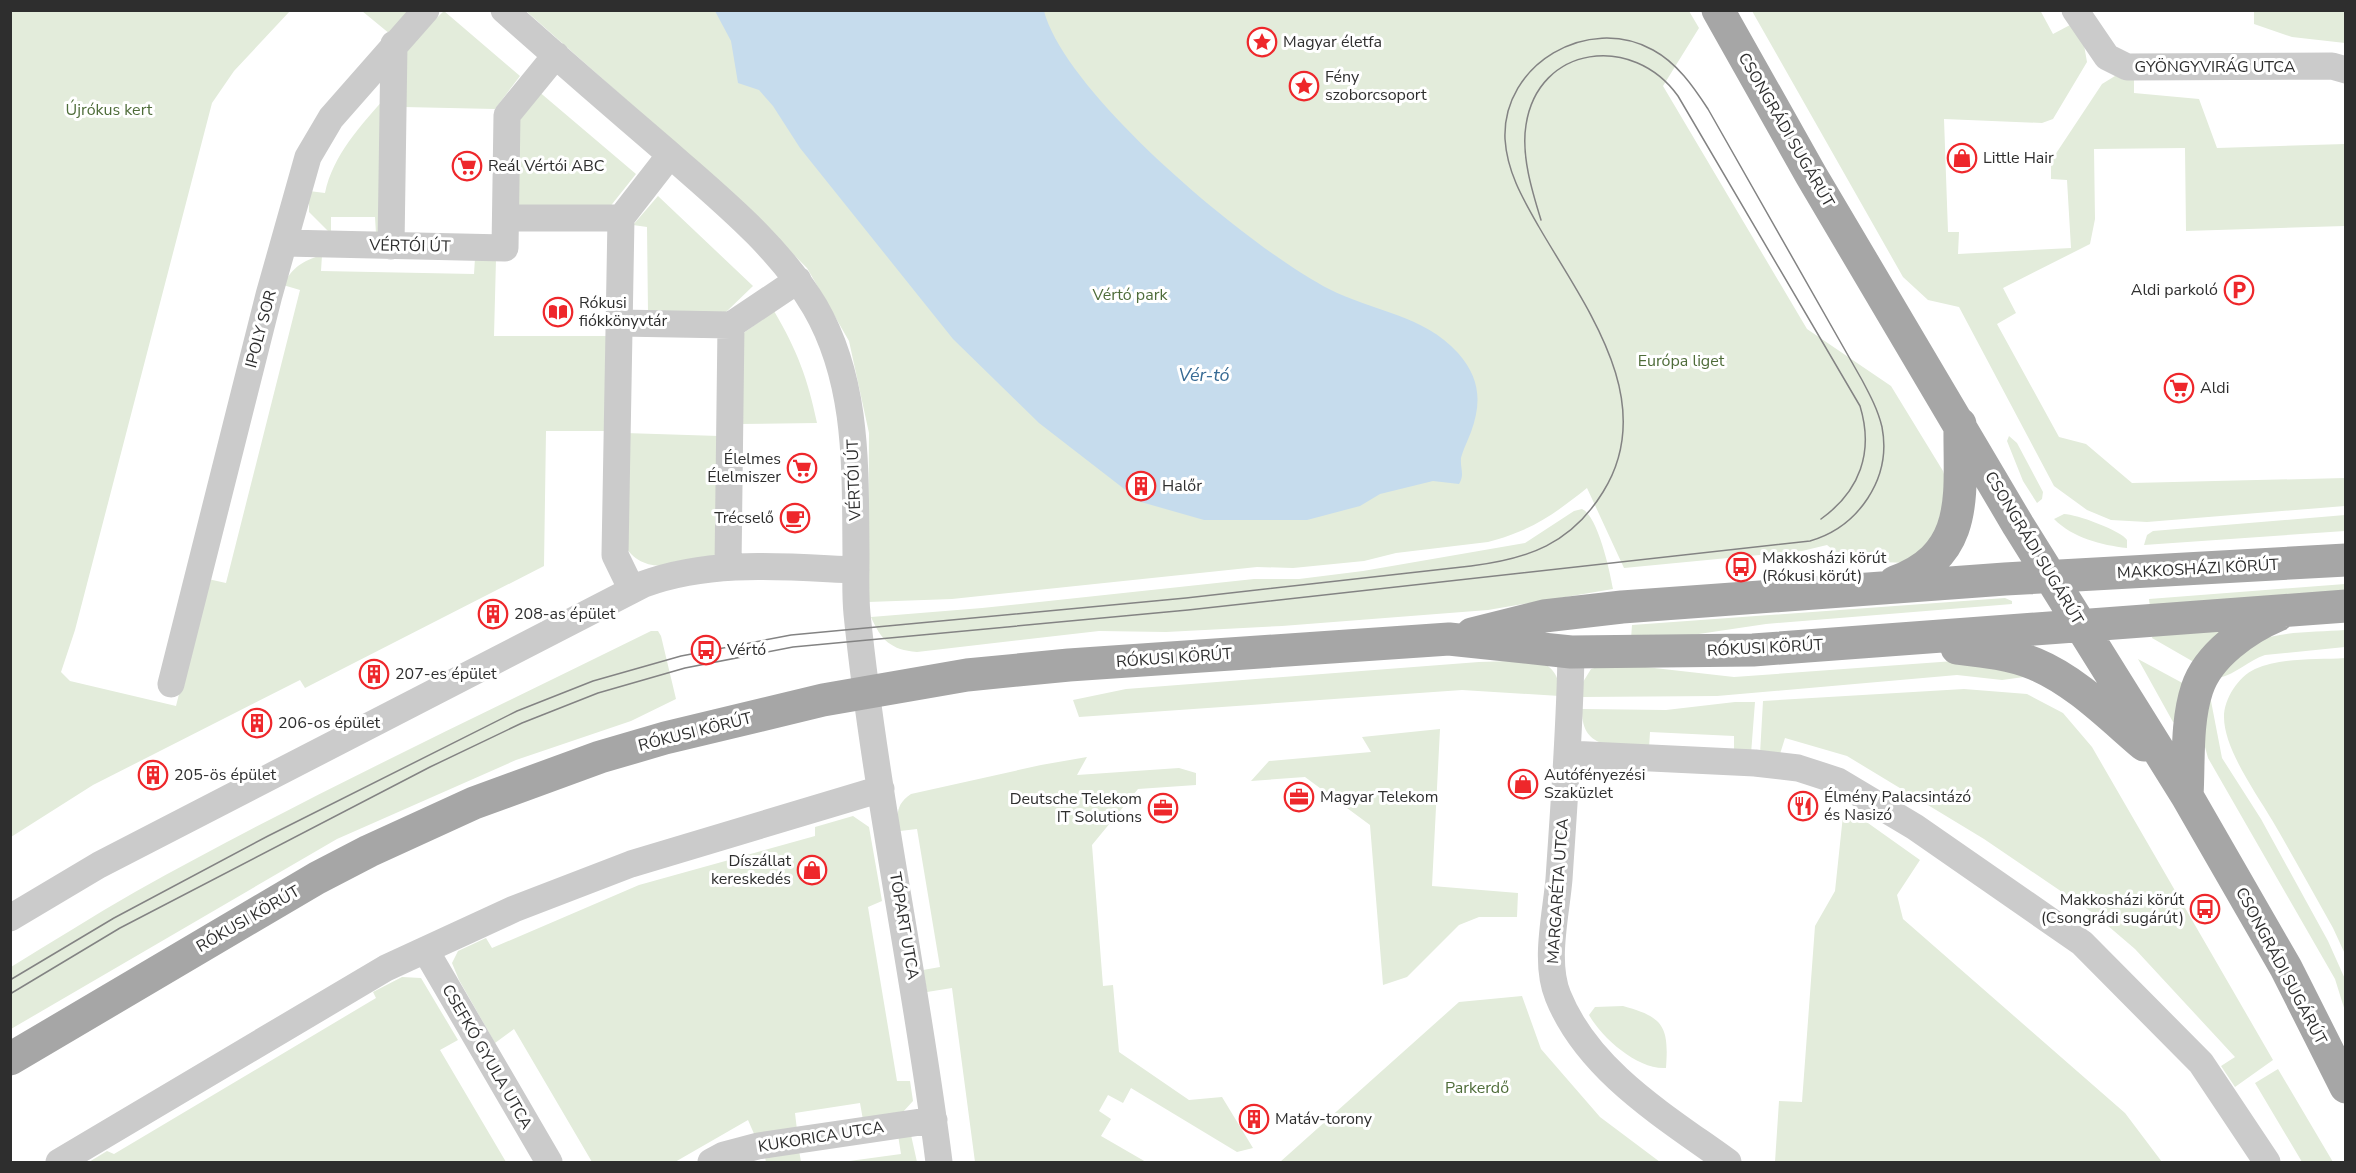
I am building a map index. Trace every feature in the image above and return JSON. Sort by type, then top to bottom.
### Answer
[{"type":"main road","name":"CSONGRÁDI SUGÁRÚT","points":[[1718,10],[1811,175],[2080,625],[2187,796],[2286,968],[2346,1087]]},
{"type":"main road","points":[[1876,589],[1924,568],[1936,559],[1953,534],[1959,505],[1960,424]]},
{"type":"main road","name":"MAKKOSHÁZI KÖRÚT","points":[[2051,577],[2346,560]]},
{"type":"main road","name":"RÓKUSI KÖRÚT","points":[[10,1059],[317,878],[369,851],[474,803],[558,771],[665,738],[866,690],[1018,669],[1449,639],[1544,616],[1610,608],[2051,577]]},
{"type":"main road","points":[[2080,625],[2346,606]]},
{"type":"main road","points":[[1571,652],[1577,632],[1591,617],[1610,608]]},
{"type":"main road","points":[[2187,796],[2192,714],[2200,681],[2215,660],[2244,634],[2292,610]]},
{"type":"main road","points":[[1544,616],[1562,630],[1571,652]]},
{"type":"main road","name":"RÓKUSI KÖRÚT","points":[[1449,639],[1571,652],[1743,650],[2080,625]]},
{"type":"main road","points":[[1896,639],[1991,652],[2032,663],[2085,696],[2166,763]]},
{"type":"street","name":"IPOLY SOR","points":[[171,684],[308,156],[331,118],[426,10]]},
{"type":"street","name":"VÉRTÓI ÚT","points":[[504,10],[732,207],[798,280],[817,311],[837,354],[849,399],[855,447],[856,610],[866,690]]},
{"type":"street","name":"GYÖNGYVIRÁG UTCA","points":[[2074,10],[2107,57],[2127,68],[2332,66],[2346,70]]},
{"type":"street","points":[[391,246],[394,44]]},
{"type":"street","name":"VÉRTÓI ÚT","points":[[285,243],[504,248],[507,115],[556,55]]},
{"type":"street","points":[[632,590],[615,555],[621,218],[670,155]]},
{"type":"street","points":[[506,218],[621,218]]},
{"type":"street","points":[[619,323],[730,325],[798,280]]},
{"type":"street","points":[[728,566],[730,325]]},
{"type":"street","points":[[10,918],[99,865],[632,590],[674,573],[728,566],[856,570]]},
{"type":"street","name":"MARGARÉTA UTCA","points":[[1571,652],[1568,754],[1554,937],[1553,971],[1559,998],[1588,1046],[1638,1096],[1728,1162]]},
{"type":"street","name":"TÓPART UTCA","points":[[866,690],[924,1043],[939,1162]]},
{"type":"street","points":[[1568,754],[1755,763],[1798,768],[1838,781],[1916,827],[2082,943],[2201,1064],[2267,1162]]},
{"type":"street","points":[[59,1162],[386,968],[514,909],[631,864],[881,789]]},
{"type":"street","name":"CSEFKÓ GYULA UTCA","points":[[426,951],[549,1162]]},
{"type":"street","name":"KUKORICA UTCA","points":[[711,1162],[723,1155],[758,1146],[934,1120]]},
{"type":"green space","points":[[2040,10],[2053,34],[2070,25],[2084,45],[2087,62],[2053,119],[2042,123],[1944,119],[1948,232],[1959,232],[1958,254],[2071,248],[2067,180],[2051,179],[2051,161],[2102,84],[2115,76],[2134,78],[2134,93],[2199,99],[2217,148],[2345,144],[2345,226],[2186,231],[2185,148],[2094,149],[2095,219],[2090,244],[2003,288],[2016,313],[1997,324],[2059,437],[2086,444],[2132,483],[2345,478],[2345,506],[2147,522],[2111,520],[2087,510],[2054,486],[1959,307],[1928,300],[1903,277],[1752,11]]},
{"type":"green space","name":"Újrókus kert","points":[[10,11],[290,11],[234,71],[212,103],[75,630],[61,672],[70,681],[176,706],[208,579],[226,583],[300,290],[283,285],[294,269],[304,262],[322,255],[321,271],[474,274],[475,258],[496,259],[494,336],[606,336],[606,431],[546,431],[544,566],[305,688],[300,680],[93,785],[11,837]]},
{"type":"green space","points":[[362,11],[412,11],[390,34]]},
{"type":"green space","points":[[444,11],[520,76],[495,109],[404,107],[402,51]]},
{"type":"green space","name":"Vértó park","points":[[526,11],[1689,11],[1699,28],[1663,86],[1807,329],[1891,386],[1943,471],[1950,493],[1950,515],[1910,563],[1847,561],[1827,545],[1802,551],[1624,568],[1587,488],[1541,521],[1488,542],[1396,553],[1364,561],[1293,568],[1257,567],[952,599],[868,602],[869,433],[849,341],[807,268],[736,197]]},
{"type":"green space","points":[[2254,11],[2345,11],[2345,43],[2292,37],[2254,24]]},
{"type":"green space","points":[[537,90],[636,174],[609,208],[517,206],[517,114]]},
{"type":"green space","points":[[386,97],[383,230],[376,234],[375,217],[331,217],[331,234],[309,212],[309,191],[325,193],[341,153]]},
{"type":"green space","points":[[658,196],[753,286],[724,314],[648,313],[647,227],[633,225]]},
{"type":"green space","points":[[774,311],[801,365],[817,423],[737,424],[738,337]]},
{"type":"green space","points":[[625,433],[719,436],[718,556],[666,566],[642,562],[632,555],[624,544]]},
{"type":"green space","points":[[2009,436],[2017,443],[2043,492],[2042,499],[2037,503],[2023,481],[2007,441]]},
{"type":"green space","points":[[1582,509],[1588,514],[1598,533],[1613,589],[1488,610],[1282,626],[1166,632],[1099,631],[917,652],[900,649],[888,642],[883,638],[871,617],[982,608],[1254,579],[1299,579],[1363,571],[1525,543],[1574,511]]},
{"type":"green space","points":[[2064,514],[2088,520],[2117,532],[2127,540],[2127,548],[2097,543],[2079,536],[2054,519]]},
{"type":"green space","points":[[2345,515],[2345,531],[2144,545],[2147,535],[2153,531]]},
{"type":"green space","points":[[2345,584],[2345,592],[2150,607],[2149,599]]},
{"type":"green space","points":[[2005,598],[2012,601],[2012,604],[1766,624],[1692,635],[1631,639],[1632,625]]},
{"type":"green space","points":[[2224,630],[2199,665],[2152,638],[2153,634]]},
{"type":"green space","points":[[2345,630],[2345,647],[2265,655],[2219,678],[2230,657],[2255,641],[2300,632]]},
{"type":"green space","points":[[651,631],[658,631],[661,636],[676,699],[631,721],[516,760],[337,839],[11,1029],[11,967],[198,857],[392,758]]},
{"type":"green space","points":[[2346,658],[2345,954],[2303,874],[2235,757],[2225,730],[2224,717],[2226,703],[2233,689],[2243,677],[2255,669],[2276,662]]},
{"type":"green space","points":[[1982,659],[2024,677],[2002,680],[1957,675],[1717,696],[1581,697],[1583,682],[1591,669],[1610,663],[1734,677]]},
{"type":"green space","points":[[2138,659],[2188,686],[2178,724],[2173,722]]},
{"type":"green space","points":[[1537,660],[1548,666],[1555,674],[1560,696],[1462,690],[1079,717],[1073,700],[1126,689],[1479,662]]},
{"type":"green space","points":[[1964,689],[2027,694],[2063,713],[2092,747],[2273,1060],[2235,1087],[2221,1066],[2235,1057],[2135,949],[2093,913],[1984,839],[1847,756],[1785,738],[1780,754],[1760,754],[1763,701]]},
{"type":"green space","points":[[2203,697],[2211,701],[2222,758],[2261,819],[2328,941],[2345,979],[2345,1011],[2335,979],[2208,758],[2202,736]]},
{"type":"green space","points":[[1755,702],[1751,754],[1734,752],[1734,736],[1650,732],[1649,748],[1613,746],[1594,739],[1583,723],[1582,709],[1666,710]]},
{"type":"green space","points":[[1440,729],[1432,886],[1518,893],[1517,917],[1479,917],[1459,925],[1407,977],[1383,985],[1370,825],[1305,777],[1251,781],[1269,761],[1371,752],[1362,737]]},
{"type":"green space","points":[[1087,757],[1077,775],[1179,768],[1196,773],[1196,785],[1138,789],[1092,845],[1103,986],[1113,985],[1119,1052],[1189,1100],[1222,1097],[1253,1148],[1237,1152],[1131,1088],[1123,1103],[1108,1095],[1099,1111],[1111,1119],[1101,1136],[1146,1162],[975,1162],[952,988],[927,992],[923,970],[940,967],[917,829],[900,831],[898,810],[902,802],[911,794]]},
{"type":"green space","points":[[1844,806],[1920,860],[1897,895],[1903,919],[2125,1113],[2162,1162],[1775,1162],[1779,1101],[1802,1102],[1815,926],[1835,891]]},
{"type":"green space","points":[[853,816],[869,827],[882,901],[868,907],[897,1081],[910,1081],[913,1101],[902,1113],[863,1120],[860,1103],[795,1113],[797,1130],[755,1136],[748,1120],[675,1162],[592,1162],[514,1029],[495,1043],[459,980],[452,963],[458,951],[486,938],[492,948],[639,885],[815,836],[815,827]]},
{"type":"green space","points":[[402,977],[421,978],[458,1040],[440,1050],[506,1162],[89,1162],[107,1151],[114,1154],[376,998],[373,992]]},
{"type":"green space","name":"Parkerdő","points":[[1522,996],[1541,1049],[1600,1117],[1660,1162],[1280,1162],[1459,1002]]},
{"type":"green space","points":[[1623,1006],[1647,1015],[1661,1026],[1665,1033],[1666,1068],[1644,1064],[1622,1051],[1603,1033],[1589,1015],[1595,1007]]},
{"type":"green space","points":[[2278,1069],[2333,1162],[2302,1162],[2255,1083]]},
{"type":"green space","points":[[898,1135],[911,1135],[917,1162],[842,1162],[901,1154]]},
{"type":"green space","points":[[799,1150],[801,1162],[766,1162],[765,1157]]},
{"type":"water","name":"Vér-tó","points":[[715,11],[1044,11],[1059,45],[1087,84],[1123,125],[1210,206],[1295,269],[1345,297],[1397,315],[1430,330],[1458,353],[1475,381],[1478,400],[1475,421],[1461,458],[1462,474],[1459,484],[1433,481],[1380,494],[1360,506],[1307,520],[1204,520],[1141,502],[1039,423],[953,339],[800,148],[773,106],[759,90],[738,83],[731,41]]},
{"type":"tram line","points":[[10,980],[114,918],[268,836],[517,711],[593,681],[681,656],[791,635],[1186,598],[1471,566],[1511,559],[1546,546],[1577,525],[1603,492],[1618,458],[1623,423],[1620,389],[1609,355],[1594,321],[1533,217],[1517,185],[1506,151],[1508,112],[1518,88],[1533,68],[1554,53],[1577,43],[1602,38],[1628,40],[1662,55],[1690,84],[1708,109],[1862,380],[1882,427],[1884,446],[1882,465],[1868,498],[1843,525],[1810,541],[1188,610],[793,647],[685,668],[598,693],[522,723],[430,767],[120,928],[10,994]]},
{"type":"tram line","points":[[1541,220],[1528,173],[1525,137],[1534,98],[1548,78],[1568,64],[1590,57],[1613,56],[1637,63],[1659,76],[1678,96],[1860,406],[1865,439],[1860,469],[1846,496],[1821,519]]},
{"type":"place","name":"Magyar életfa","points":[[1262,42]]},
{"type":"place","name":"Fény szoborcsoport","points":[[1304,86]]},
{"type":"place","name":"Little Hair","points":[[1962,158]]},
{"type":"place","name":"Reál Vértói ABC","points":[[467,166]]},
{"type":"place","name":"Aldi parkoló","points":[[2239,290]]},
{"type":"place","name":"Rókusi fiókkönyvtár","points":[[558,312]]},
{"type":"place","name":"Aldi","points":[[2179,388]]},
{"type":"place","name":"Élelmes Élelmiszer","points":[[802,468]]},
{"type":"place","name":"Halőr","points":[[1141,486]]},
{"type":"place","name":"Trécselő","points":[[795,518]]},
{"type":"place","name":"Makkosházi körút (Rókusi körút)","points":[[1741,567]]},
{"type":"place","name":"208-as épület","points":[[493,614]]},
{"type":"place","name":"Vértó","points":[[706,650]]},
{"type":"place","name":"207-es épület","points":[[374,674]]},
{"type":"place","name":"206-os épület","points":[[257,723]]},
{"type":"place","name":"205-ös épület","points":[[153,775]]},
{"type":"place","name":"Autófényezési Szaküzlet","points":[[1523,784]]},
{"type":"place","name":"Magyar Telekom","points":[[1299,797]]},
{"type":"place","name":"Élmény Palacsintázó és Nasizó","points":[[1803,806]]},
{"type":"place","name":"Deutsche Telekom IT Solutions","points":[[1163,808]]},
{"type":"place","name":"Díszállat kereskedés","points":[[812,870]]},
{"type":"place","name":"Makkosházi körút (Csongrádi sugárút)","points":[[2205,909]]},
{"type":"place","name":"Matáv-torony","points":[[1254,1119]]},
{"type":"park label","name":"Európa liget","points":[[1681,361]]}]
